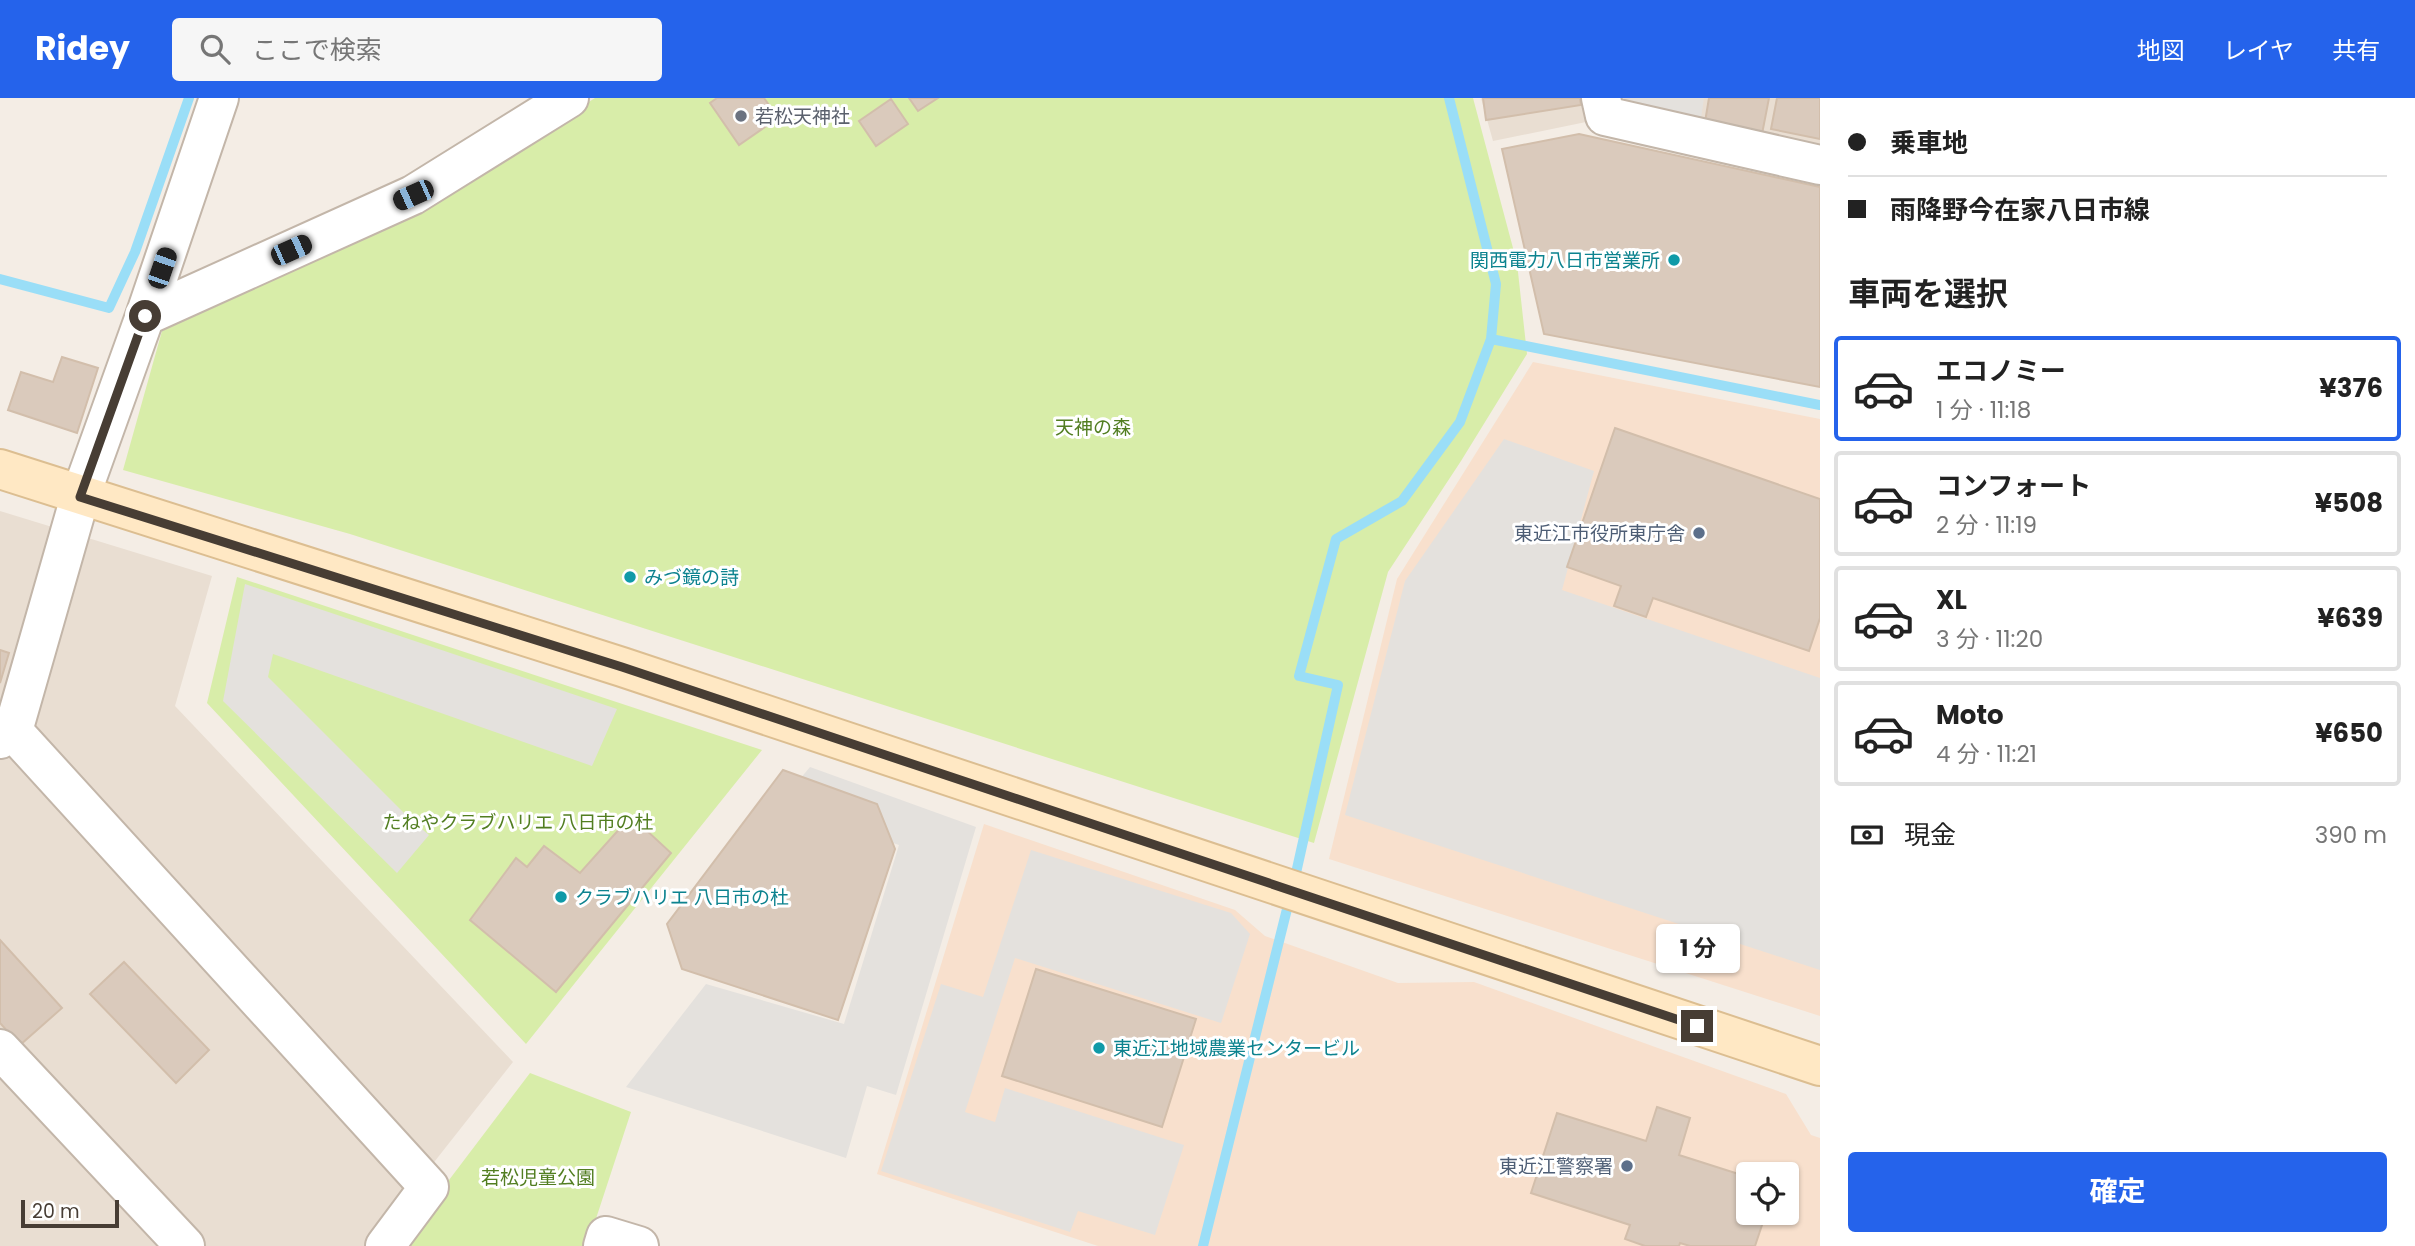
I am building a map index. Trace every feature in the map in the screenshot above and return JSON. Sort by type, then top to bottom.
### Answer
[{"type":"main road","points":[[0,469],[80,497],[622,667],[1820,1066]]},
{"type":"street","points":[[219,98],[80,497],[6,735],[429,1187],[385,1246]]},
{"type":"street","points":[[145,316],[413,195],[569,98]]},
{"type":"street","points":[[1601,98],[1605,116],[1820,165]]},
{"type":"street","points":[[0,1049],[185,1246]]},
{"type":"street","points":[[603,1246],[606,1236],[639,1246]]},
{"type":"shaded area","points":[[1481,98],[1820,98],[1820,176],[1586,122],[1493,141]]},
{"type":"shaded area","points":[[1630,98],[1704,98],[1700,125],[1631,108]]},
{"type":"shaded area","points":[[1533,362],[1820,419],[1820,1016],[1329,859],[1397,579]]},
{"type":"shaded area","points":[[1504,439],[1594,471],[1562,590],[1820,678],[1820,970],[1345,815],[1405,581]]},
{"type":"shaded area","points":[[0,511],[212,576],[175,706],[513,1062],[368,1246],[0,1246]]},
{"type":"shaded area","points":[[245,584],[617,709],[592,766],[273,654],[268,677],[429,835],[397,873],[223,701]]},
{"type":"shaded area","points":[[810,767],[976,827],[896,1095],[867,1086],[846,1158],[626,1087],[706,984],[844,1024],[899,845],[778,805]]},
{"type":"shaded area","points":[[984,824],[1235,910],[1265,936],[1398,983],[1474,982],[1786,1094],[1811,1135],[1820,1138],[1820,1246],[1098,1246],[877,1174]]},
{"type":"shaded area","points":[[1031,850],[1231,913],[1250,934],[1221,1023],[1015,958],[965,1112],[995,1122],[1005,1088],[1184,1145],[1155,1235],[1078,1211],[1070,1232],[881,1171],[941,984],[983,997]]},
{"type":"green space","name":"天神の森","points":[[595,98],[1473,98],[1517,263],[1527,354],[1388,572],[1314,843],[350,534],[123,470],[162,331],[426,206]]},
{"type":"green space","name":"たねやクラブハリエ 八日市の杜","points":[[237,577],[762,750],[526,1044],[207,703]]},
{"type":"green space","name":"若松児童公園","points":[[530,1073],[631,1112],[587,1246],[399,1246]]},
{"type":"building","points":[[717,98],[764,98],[778,118],[739,145],[710,103]]},
{"type":"building","points":[[909,98],[938,98],[918,111]]},
{"type":"building","points":[[1483,98],[1580,98],[1581,105],[1486,120]]},
{"type":"building","points":[[1709,98],[1769,98],[1762,134],[1705,122]]},
{"type":"building","points":[[1777,98],[1820,98],[1820,139],[1771,129]]},
{"type":"building","points":[[891,99],[908,124],[876,146],[859,121]]},
{"type":"building","name":"関西電力八日市営業所","points":[[1579,134],[1820,187],[1820,387],[1544,334],[1502,149]]},
{"type":"building","points":[[62,357],[98,368],[77,433],[8,410],[21,372],[53,382]]},
{"type":"building","name":"東近江市役所東庁舎","points":[[1615,428],[1820,499],[1820,618],[1809,651],[1653,598],[1646,617],[1614,606],[1621,586],[1567,567]]},
{"type":"building","points":[[0,650],[9,653],[0,683]]},
{"type":"building","points":[[783,770],[877,804],[895,849],[838,1020],[682,969],[667,924]]},
{"type":"building","name":"クラブハリエ 八日市の杜","points":[[631,816],[671,853],[556,992],[470,920],[516,858],[527,867],[544,846],[580,873]]},
{"type":"building","points":[[0,940],[62,1008],[20,1045],[0,1023]]},
{"type":"building","points":[[124,962],[209,1050],[176,1083],[90,994]]},
{"type":"building","name":"東近江地域農業センタービル","points":[[1036,969],[1196,1019],[1162,1127],[1002,1076]]},
{"type":"building","name":"東近江警察署","points":[[1657,1107],[1690,1118],[1679,1155],[1736,1173],[1736,1225],[1762,1225],[1755,1246],[1690,1246],[1680,1243],[1679,1246],[1645,1246],[1625,1239],[1630,1225],[1531,1193],[1557,1113],[1646,1141]]},
{"type":"waterway","points":[[0,279],[109,308],[135,252],[189,98]]},
{"type":"waterway","points":[[1294,882],[1338,685],[1299,676],[1336,539],[1402,501],[1460,422],[1491,339],[1496,284],[1449,98]]},
{"type":"waterway","points":[[1491,339],[1820,405]]},
{"type":"waterway","points":[[1203,1246],[1290,897]]},
{"type":"place","name":"若松天神社","points":[[741,116]]},
{"type":"place","name":"関西電力八日市営業所","points":[[1674,260]]},
{"type":"place","name":"東近江市役所東庁舎","points":[[1699,533]]},
{"type":"place","name":"みづ鏡の詩","points":[[630,577]]},
{"type":"place","name":"クラブハリエ 八日市の杜","points":[[561,897]]},
{"type":"place","name":"東近江地域農業センタービル","points":[[1099,1048]]},
{"type":"place","name":"東近江警察署","points":[[1627,1166]]},
{"type":"route","points":[[145,316],[80,497],[622,667],[1697,1026]]}]
